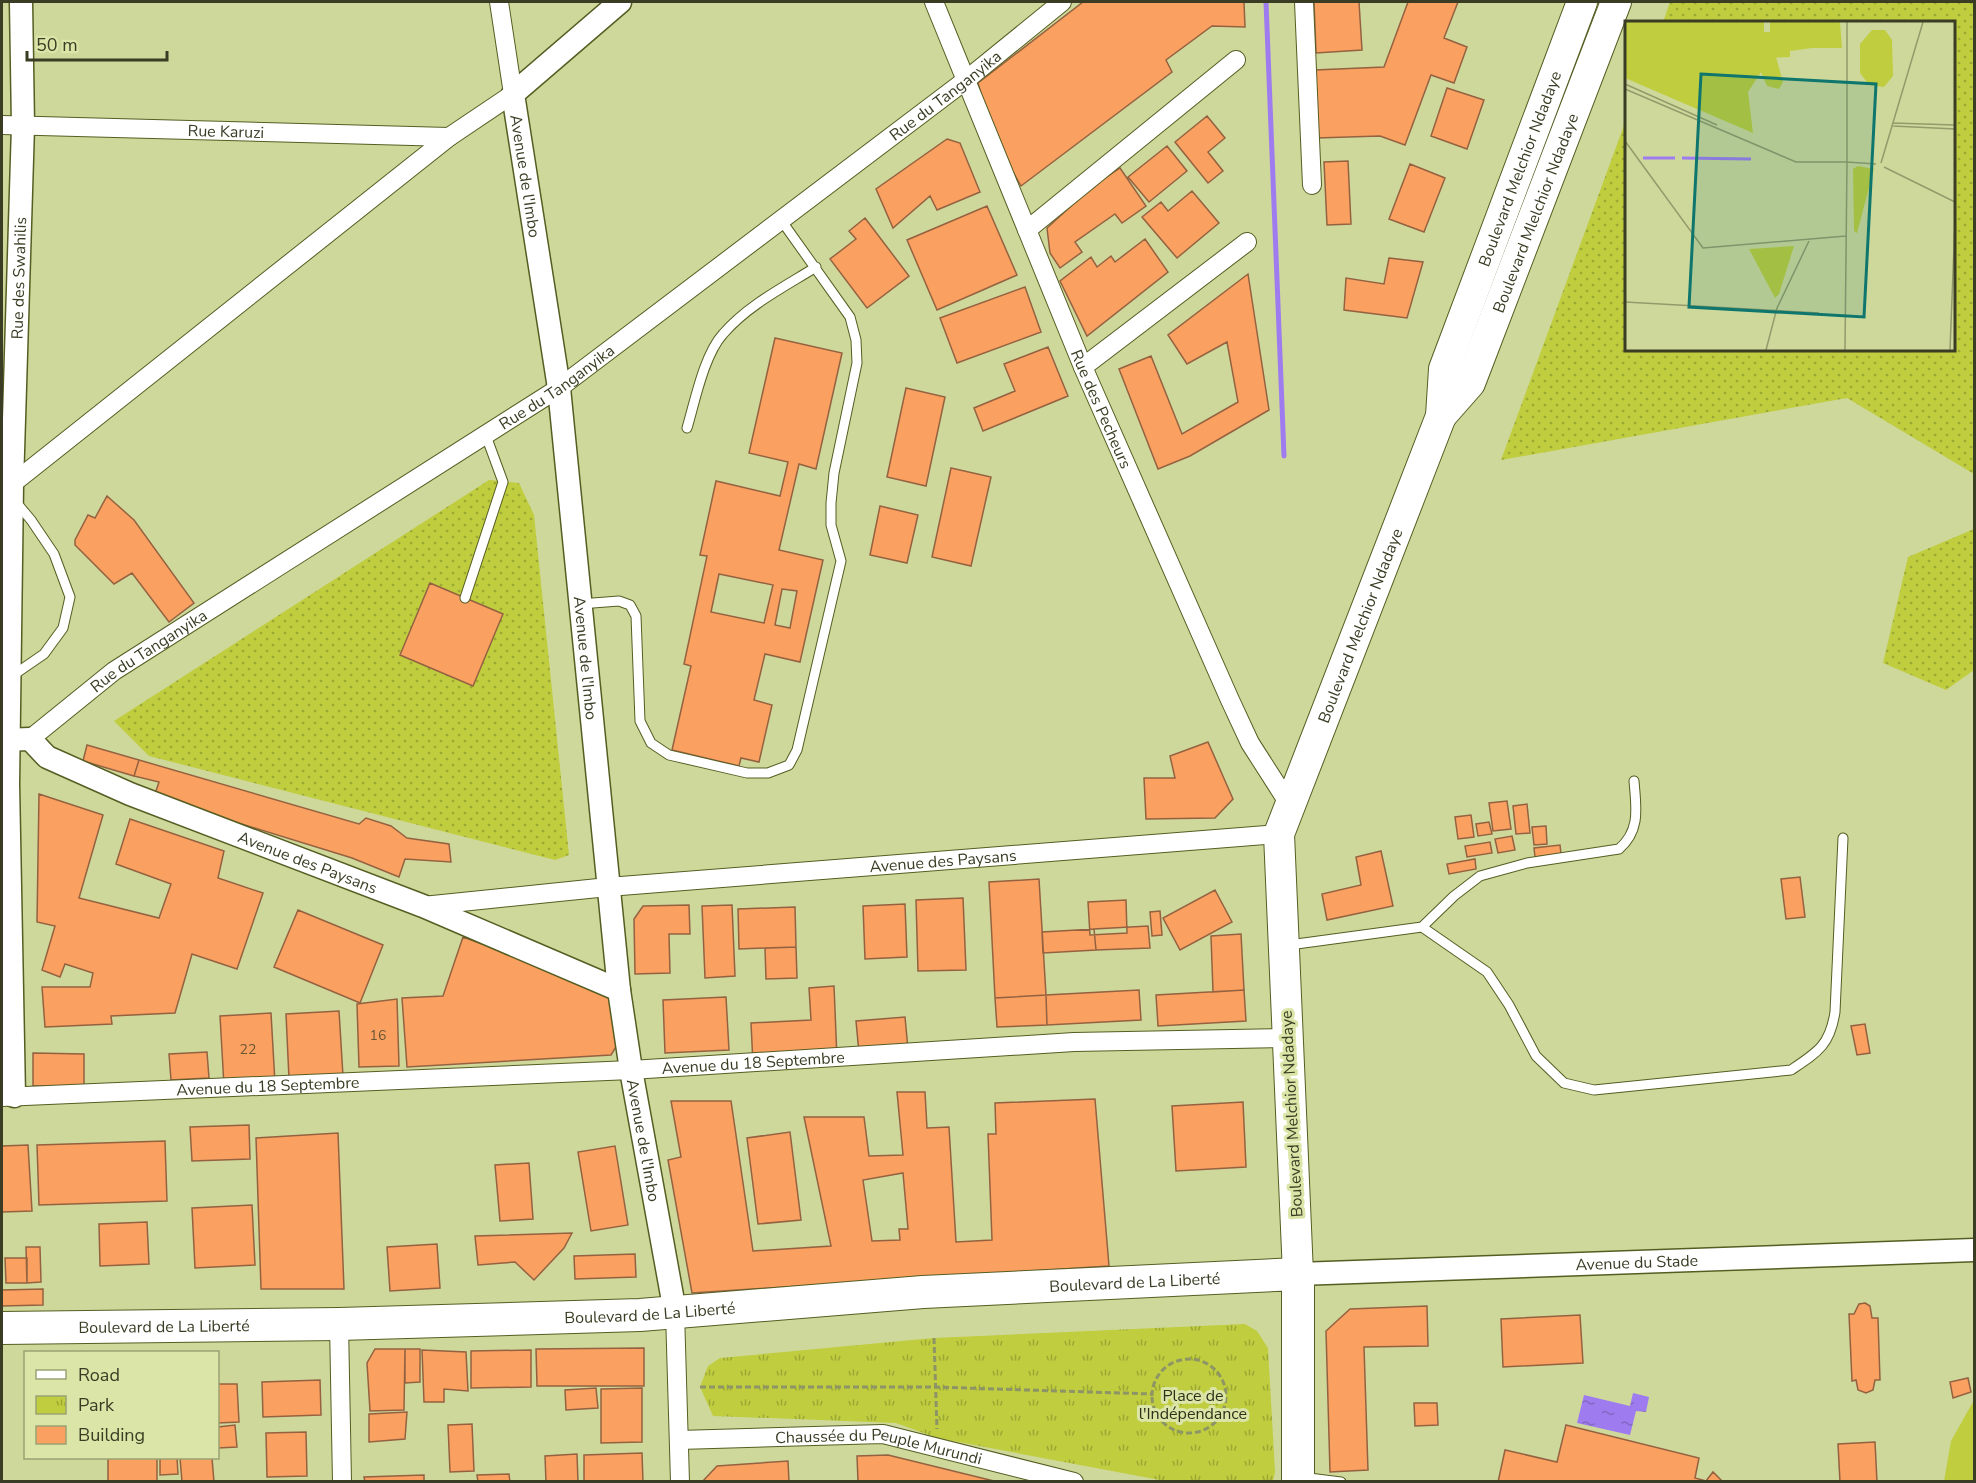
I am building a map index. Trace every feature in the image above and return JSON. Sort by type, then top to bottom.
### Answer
[{"type":"highway","name":"Boulevard de La Liberté","points":[[2,1328],[339,1324],[675,1312],[923,1292],[1298,1274]]},
{"type":"highway","points":[[1298,1274],[1298,1479]]},
{"type":"main road","name":"Boulevard Melchior Ndadaye","points":[[1298,1274],[1279,834],[1441,416],[1444,369],[1582,2]]},
{"type":"main road","name":"Boulevard Mlelchior Ndadaye","points":[[1441,416],[1470,383],[1616,2]]},
{"type":"street","name":"Rue des Swahilis","points":[[8,1096],[5,783],[14,740],[10,677],[8,485],[12,125],[21,2]]},
{"type":"street","name":"Avenue de l'Imbo","points":[[499,2],[559,388],[619,990],[631,1070],[675,1312]]},
{"type":"street","points":[[8,485],[449,137],[513,94],[620,2]]},
{"type":"street","name":"Rue des Pecheurs","points":[[934,2],[1083,368],[1250,743],[1289,804]]},
{"type":"street","name":"Rue du Tanganyika","points":[[14,740],[114,671],[485,432],[559,388],[966,80],[1062,2]]},
{"type":"street","points":[[1304,2],[1312,185]]},
{"type":"street","points":[[1026,230],[1236,60]]},
{"type":"street","name":"Rue Karuzi","points":[[12,125],[449,137]]},
{"type":"street","points":[[1083,368],[1247,242]]},
{"type":"street","name":"Avenue des Paysans","points":[[14,740],[130,794],[423,906],[619,990]]},
{"type":"street","name":"Avenue des Paysans","points":[[423,906],[608,887],[1279,834]]},
{"type":"street","name":"Avenue du 18 Septembre","points":[[8,1096],[631,1070],[1074,1042],[1287,1038]]},
{"type":"street","name":"Avenue du Stade","points":[[1298,1274],[1974,1250]]},
{"type":"street","points":[[675,1312],[680,1482]]},
{"type":"street","points":[[339,1324],[342,1482]]},
{"type":"street","name":"Chaussée du Peuple Murundi","points":[[680,1440],[884,1434],[1074,1482]]},
{"type":"lane","points":[[580,604],[619,602],[630,605],[636,616],[640,721],[651,743],[669,755],[747,773],[768,773],[789,765],[797,750],[841,561],[831,525],[831,503],[834,473],[857,363],[856,340],[850,317],[781,220]]},
{"type":"lane","points":[[687,428],[705,368],[721,335],[756,303],[816,267]]},
{"type":"lane","points":[[465,598],[503,482],[485,432]]},
{"type":"lane","points":[[8,485],[54,554],[70,597],[63,628],[44,654],[10,677]]},
{"type":"lane","points":[[1284,946],[1422,927],[1454,896],[1480,876],[1527,863],[1619,849],[1630,839],[1637,817],[1634,781]]},
{"type":"lane","points":[[1422,927],[1487,972],[1509,1005],[1536,1056],[1564,1083],[1594,1090],[1791,1070],[1816,1054],[1832,1034],[1836,1012],[1843,838]]},
{"type":"lane","points":[[1298,1479],[1341,1482]]},
{"type":"path","points":[[934,1338],[937,1438],[934,1447]]},
{"type":"path","points":[[1194,1359],[1210,1366],[1221,1377],[1226,1388],[1226,1402],[1222,1415],[1212,1426],[1190,1434],[1177,1432],[1166,1425],[1154,1407],[1152,1394],[1157,1378],[1164,1369],[1181,1360],[1194,1359]]},
{"type":"path","points":[[700,1387],[934,1387],[1152,1394]]},
{"type":"green space","points":[[1670,2],[1974,2],[1974,474],[1847,398],[1501,460],[1625,123],[1625,351],[1955,351],[1955,21],[1663,21]]},
{"type":"green space","points":[[489,480],[519,483],[534,515],[569,855],[555,860],[149,756],[114,721]]},
{"type":"green space","points":[[1974,529],[1974,670],[1946,690],[1883,663],[1908,557]]},
{"type":"green space","name":"Place de l'Indépendance","points":[[1245,1324],[1257,1331],[1268,1348],[1275,1472],[1273,1481],[1165,1481],[937,1438],[896,1423],[713,1416],[700,1387],[708,1366],[720,1358],[934,1338]]},
{"type":"green space","points":[[1974,1400],[1974,1481],[1944,1481],[1951,1441]]},
{"type":"water","points":[[1633,1393],[1649,1397],[1646,1412],[1636,1411],[1630,1435],[1577,1423],[1584,1395],[1630,1406]]},
{"type":"building","points":[[1083,2],[1244,2],[1245,27],[1212,26],[1166,60],[1172,72],[1021,186],[994,139],[978,83]]},
{"type":"building","points":[[1314,2],[1359,2],[1362,50],[1316,53]]},
{"type":"building","points":[[1408,2],[1458,2],[1444,38],[1467,47],[1454,83],[1431,75],[1405,145],[1380,136],[1317,138],[1315,70],[1384,67]]},
{"type":"building","points":[[1447,88],[1484,100],[1467,149],[1431,136]]},
{"type":"building","points":[[1207,116],[1225,138],[1208,152],[1223,171],[1208,183],[1175,142]]},
{"type":"building","points":[[947,139],[960,143],[980,192],[937,210],[930,196],[893,228],[876,189]]},
{"type":"building","points":[[1167,146],[1187,171],[1149,202],[1128,177]]},
{"type":"building","points":[[1348,161],[1351,224],[1327,225],[1324,162]]},
{"type":"building","points":[[1410,164],[1445,178],[1424,232],[1389,219]]},
{"type":"building","points":[[1120,168],[1146,206],[1122,223],[1115,214],[1075,242],[1082,252],[1060,268],[1050,253],[1047,228],[1092,187]]},
{"type":"building","points":[[1192,191],[1219,223],[1177,258],[1142,217],[1161,202],[1168,211]]},
{"type":"building","points":[[987,206],[1017,275],[937,310],[907,240]]},
{"type":"building","points":[[865,218],[909,276],[867,308],[830,259],[856,239],[849,231]]},
{"type":"building","points":[[1145,239],[1168,272],[1087,336],[1060,281],[1091,257],[1097,267],[1111,256],[1115,262]]},
{"type":"building","points":[[1389,258],[1423,262],[1407,318],[1344,310],[1346,278],[1384,284]]},
{"type":"building","points":[[1248,274],[1269,410],[1190,456],[1158,469],[1119,369],[1151,356],[1182,434],[1238,402],[1227,342],[1187,364],[1168,335]]},
{"type":"building","points":[[1025,287],[1041,332],[957,363],[940,318]]},
{"type":"building","points":[[775,338],[842,353],[816,469],[799,464],[779,550],[823,560],[800,662],[765,654],[754,700],[772,705],[759,762],[741,758],[739,766],[672,750],[691,666],[684,664],[707,556],[700,555],[716,481],[780,496],[788,462],[749,453]],"holes":[[[719,574],[773,585],[764,623],[711,612]],[[782,589],[797,591],[790,628],[775,625]]]},
{"type":"building","points":[[1048,347],[1068,396],[983,431],[974,408],[1015,391],[1004,364]]},
{"type":"building","points":[[906,388],[945,397],[926,486],[887,477]]},
{"type":"building","points":[[951,468],[991,477],[971,566],[932,557]]},
{"type":"building","points":[[107,496],[134,520],[194,603],[169,622],[132,573],[114,584],[75,545],[75,540],[88,515],[95,518]]},
{"type":"building","points":[[880,506],[918,515],[907,563],[870,555]]},
{"type":"building","points":[[430,583],[503,614],[473,686],[400,655]]},
{"type":"building","points":[[1208,742],[1233,799],[1215,818],[1146,819],[1144,778],[1175,778],[1170,756]]},
{"type":"building","points":[[87,745],[139,760],[134,776],[83,761]]},
{"type":"building","points":[[139,760],[359,824],[366,818],[391,826],[407,838],[449,844],[451,862],[405,859],[399,877],[352,858],[154,797],[159,782],[134,776]]},
{"type":"building","points":[[39,794],[103,815],[79,898],[159,918],[171,884],[116,864],[130,819],[224,851],[218,878],[263,893],[237,969],[192,954],[175,1013],[111,1016],[112,1024],[45,1027],[42,987],[90,987],[93,973],[65,964],[60,977],[42,970],[55,926],[37,922]]},
{"type":"building","points":[[1507,801],[1511,829],[1493,831],[1489,803]]},
{"type":"building","points":[[1527,804],[1530,833],[1516,834],[1513,806]]},
{"type":"building","points":[[1471,815],[1474,837],[1458,839],[1455,817]]},
{"type":"building","points":[[1489,822],[1492,834],[1478,836],[1476,824]]},
{"type":"building","points":[[1546,826],[1547,844],[1534,845],[1532,827]]},
{"type":"building","points":[[1512,836],[1515,850],[1498,853],[1495,839]]},
{"type":"building","points":[[1490,842],[1492,853],[1467,857],[1465,846]]},
{"type":"building","points":[[1560,845],[1561,854],[1535,857],[1534,848]]},
{"type":"building","points":[[1381,851],[1393,906],[1327,920],[1322,894],[1361,885],[1356,857]]},
{"type":"building","points":[[1475,859],[1476,869],[1449,874],[1447,864]]},
{"type":"building","points":[[1800,877],[1805,917],[1786,919],[1781,879]]},
{"type":"building","points":[[1039,879],[1046,995],[995,998],[989,882]]},
{"type":"building","points":[[1215,890],[1232,922],[1180,950],[1163,918]]},
{"type":"building","points":[[963,898],[966,970],[918,971],[916,900]]},
{"type":"building","points":[[1126,900],[1127,933],[1090,935],[1088,902]]},
{"type":"building","points":[[905,904],[907,957],[865,959],[863,906]]},
{"type":"building","points":[[689,905],[690,934],[669,934],[670,973],[635,974],[634,919],[643,906]]},
{"type":"building","points":[[732,905],[735,976],[705,978],[702,906]]},
{"type":"building","points":[[795,907],[796,947],[739,949],[738,909]]},
{"type":"building","points":[[298,910],[383,945],[360,1003],[274,967]]},
{"type":"building","points":[[1160,911],[1162,935],[1152,936],[1150,912]]},
{"type":"building","points":[[1148,926],[1150,948],[1096,950],[1094,929]]},
{"type":"building","points":[[1094,929],[1096,950],[1043,953],[1042,932]]},
{"type":"building","points":[[1241,934],[1244,990],[1213,992],[1211,936]]},
{"type":"building","points":[[463,937],[603,988],[625,1008],[622,1037],[611,1055],[407,1067],[402,998],[443,996]]},
{"type":"building","points":[[796,947],[797,978],[766,979],[765,948]]},
{"type":"building","points":[[834,986],[837,1059],[753,1064],[751,1023],[811,1020],[809,988]]},
{"type":"building","points":[[1139,990],[1141,1020],[1047,1025],[1046,995]]},
{"type":"building","points":[[1244,990],[1246,1021],[1158,1026],[1156,995]]},
{"type":"building","points":[[1046,995],[1047,1025],[997,1027],[995,998]]},
{"type":"building","points":[[726,997],[729,1050],[665,1053],[663,1000]]},
{"type":"building","points":[[397,999],[399,1066],[359,1067],[357,1004]]},
{"type":"building","points":[[339,1011],[343,1076],[289,1079],[286,1014]]},
{"type":"building","points":[[271,1013],[275,1083],[224,1086],[220,1016]]},
{"type":"building","points":[[905,1017],[908,1049],[859,1053],[856,1021]]},
{"type":"building","points":[[1865,1024],[1870,1053],[1857,1055],[1851,1026]]},
{"type":"building","points":[[207,1052],[209,1078],[171,1080],[169,1054]]},
{"type":"building","points":[[33,1053],[84,1054],[84,1086],[33,1086]]},
{"type":"building","points":[[897,1092],[925,1092],[927,1128],[949,1127],[956,1242],[992,1240],[988,1134],[996,1134],[995,1103],[1095,1099],[1109,1266],[692,1293],[668,1160],[681,1157],[671,1101],[731,1101],[753,1251],[831,1246],[804,1117],[864,1117],[869,1156],[903,1155]],"holes":[[[903,1173],[908,1229],[899,1229],[900,1240],[872,1241],[863,1180]]]},
{"type":"building","points":[[1243,1102],[1246,1167],[1176,1171],[1172,1106]]},
{"type":"building","points":[[249,1125],[250,1159],[192,1161],[190,1127]]},
{"type":"building","points":[[790,1132],[801,1220],[758,1224],[747,1138]]},
{"type":"building","points":[[338,1133],[344,1289],[261,1289],[256,1138]]},
{"type":"building","points":[[165,1141],[167,1201],[39,1205],[37,1145]]},
{"type":"building","points":[[28,1145],[32,1211],[2,1212],[2,1146]]},
{"type":"building","points":[[615,1146],[628,1225],[591,1231],[578,1152]]},
{"type":"building","points":[[529,1163],[533,1219],[500,1221],[495,1165]]},
{"type":"building","points":[[252,1205],[255,1265],[195,1268],[192,1208]]},
{"type":"building","points":[[147,1222],[149,1264],[100,1266],[99,1224]]},
{"type":"building","points":[[572,1233],[564,1248],[534,1280],[515,1262],[478,1265],[475,1236]]},
{"type":"building","points":[[437,1244],[440,1288],[390,1291],[387,1247]]},
{"type":"building","points":[[26,1247],[40,1247],[41,1282],[27,1283]]},
{"type":"building","points":[[635,1254],[636,1277],[575,1279],[574,1256]]},
{"type":"building","points":[[5,1258],[27,1258],[27,1283],[6,1283]]},
{"type":"building","points":[[43,1289],[43,1305],[2,1306],[2,1290]]},
{"type":"building","points":[[1865,1303],[1870,1306],[1872,1318],[1878,1318],[1880,1380],[1875,1380],[1873,1390],[1866,1393],[1858,1390],[1856,1380],[1852,1381],[1849,1314],[1854,1314],[1859,1304]]},
{"type":"building","points":[[1427,1306],[1428,1346],[1364,1347],[1368,1470],[1330,1472],[1326,1331],[1350,1309]]},
{"type":"building","points":[[1580,1315],[1583,1363],[1503,1367],[1501,1319]]},
{"type":"building","points":[[644,1348],[644,1386],[537,1386],[536,1349]]},
{"type":"building","points":[[375,1349],[405,1349],[404,1410],[370,1411],[367,1363]]},
{"type":"building","points":[[405,1349],[420,1349],[420,1382],[405,1383]]},
{"type":"building","points":[[422,1350],[466,1352],[468,1391],[444,1389],[444,1402],[424,1402]]},
{"type":"building","points":[[531,1350],[531,1387],[471,1388],[471,1351]]},
{"type":"building","points":[[1968,1378],[1971,1392],[1953,1398],[1950,1382]]},
{"type":"building","points":[[320,1380],[321,1415],[263,1417],[262,1382]]},
{"type":"building","points":[[219,1384],[237,1384],[239,1422],[219,1423]]},
{"type":"building","points":[[596,1388],[598,1408],[566,1410],[565,1390]]},
{"type":"building","points":[[642,1388],[642,1442],[601,1443],[601,1389]]},
{"type":"building","points":[[1414,1403],[1437,1403],[1438,1425],[1415,1426]]},
{"type":"building","points":[[407,1412],[405,1439],[369,1442],[369,1414]]},
{"type":"building","points":[[472,1424],[474,1471],[450,1472],[448,1425]]},
{"type":"building","points":[[235,1425],[237,1447],[219,1448],[219,1427]]},
{"type":"building","points":[[1566,1425],[1699,1458],[1695,1478],[1706,1481],[1713,1472],[1723,1482],[1498,1482],[1505,1450],[1557,1462]]},
{"type":"building","points":[[306,1432],[307,1476],[267,1477],[266,1433]]},
{"type":"building","points":[[1875,1442],[1877,1482],[1840,1482],[1838,1444]]},
{"type":"building","points":[[642,1453],[643,1482],[584,1482],[584,1455]]},
{"type":"building","points":[[577,1454],[578,1482],[546,1482],[545,1456]]},
{"type":"building","points":[[888,1455],[998,1482],[858,1481],[857,1456]]},
{"type":"building","points":[[108,1459],[157,1459],[157,1482],[108,1482]]},
{"type":"building","points":[[160,1459],[177,1459],[178,1474],[160,1475]]},
{"type":"building","points":[[180,1459],[212,1459],[214,1482],[182,1482]]},
{"type":"building","points":[[788,1461],[789,1482],[702,1482],[717,1466]]},
{"type":"building","points":[[509,1474],[510,1482],[478,1482],[477,1475]]},
{"type":"building","points":[[424,1475],[424,1482],[365,1482],[364,1477]]},
{"type":"waterway","points":[[1266,2],[1284,456]]}]
